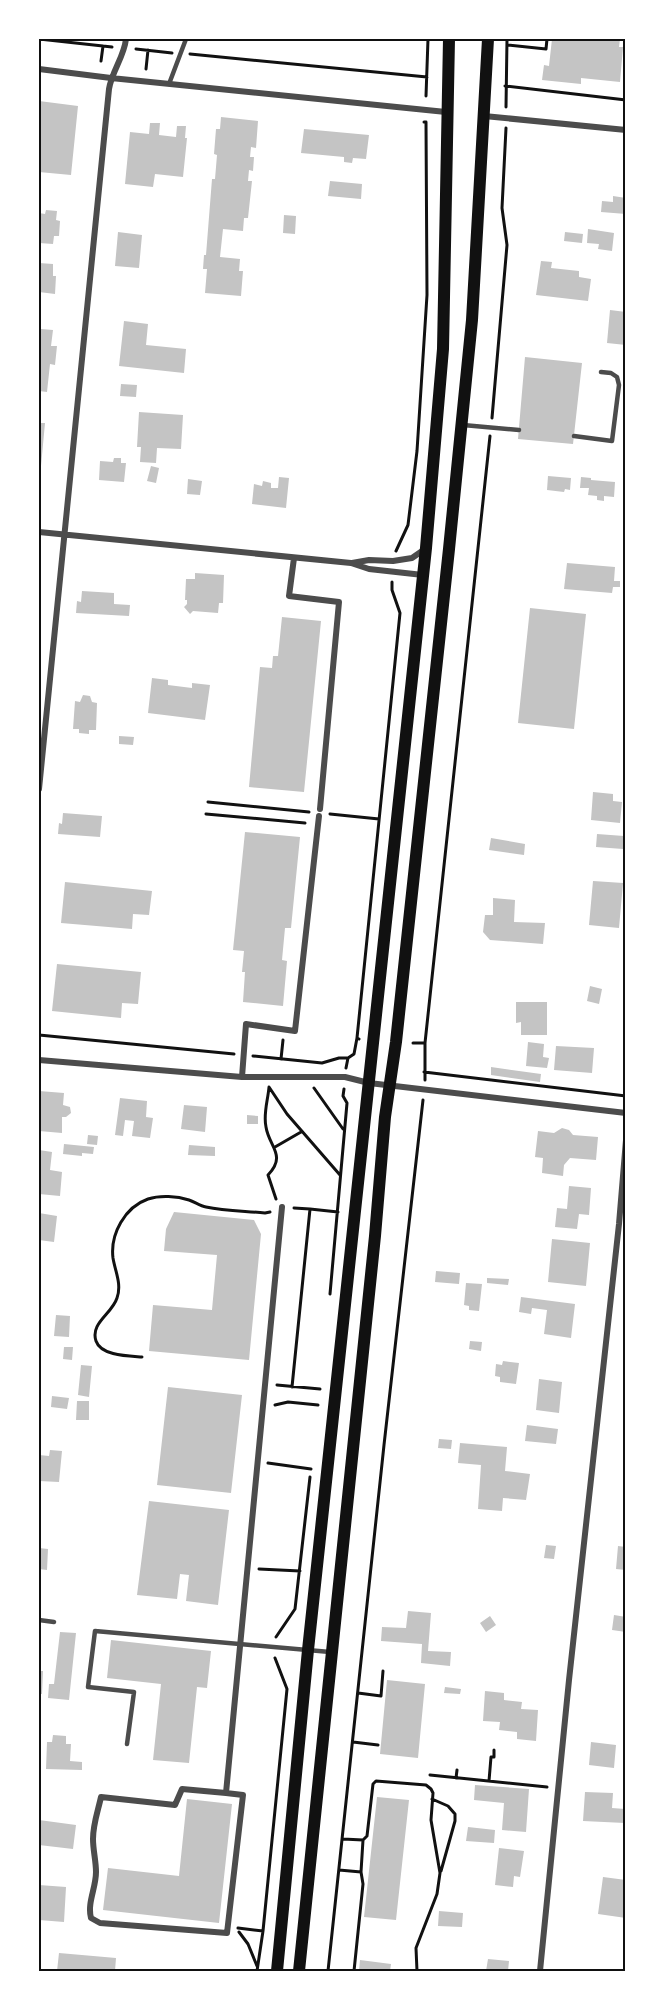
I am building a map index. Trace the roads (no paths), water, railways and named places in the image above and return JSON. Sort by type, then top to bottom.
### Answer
[{"type":"main road","points":[[278,1971],[308,1650],[426,548],[443,349],[449,39]]},
{"type":"main road","points":[[299,1971],[389,1085],[396,1042],[472,320],[488,39]]},
{"type":"street","points":[[39,789],[111,78],[125,48],[126,39]]},
{"type":"street","points":[[39,69],[446,112]]},
{"type":"street","points":[[484,116],[626,130]]},
{"type":"street","points":[[39,532],[351,563],[369,569],[423,574]]},
{"type":"street","points":[[351,563],[412,558],[426,548]]},
{"type":"street","points":[[242,1077],[246,1024],[295,1030],[318,813],[339,602],[290,596],[294,558]]},
{"type":"street","points":[[39,1060],[242,1077],[345,1077],[369,1083],[626,1113]]},
{"type":"street","points":[[540,1971],[626,1140]]},
{"type":"street","points":[[226,1793],[281,1208]]},
{"type":"street","points":[[182,1789],[226,1793],[243,1795],[227,1933],[100,1923],[91,1918],[88,1907],[94,1893],[96,1872],[93,1837],[102,1797],[175,1805],[182,1789]]},
{"type":"lane","points":[[170,84],[186,39]]},
{"type":"lane","points":[[574,436],[612,441],[619,385],[617,377],[611,373],[601,372]]},
{"type":"lane","points":[[461,425],[519,430]]},
{"type":"lane","points":[[39,1620],[54,1622]]},
{"type":"lane","points":[[127,1744],[134,1692],[88,1687],[94,1631],[331,1653]]}]
